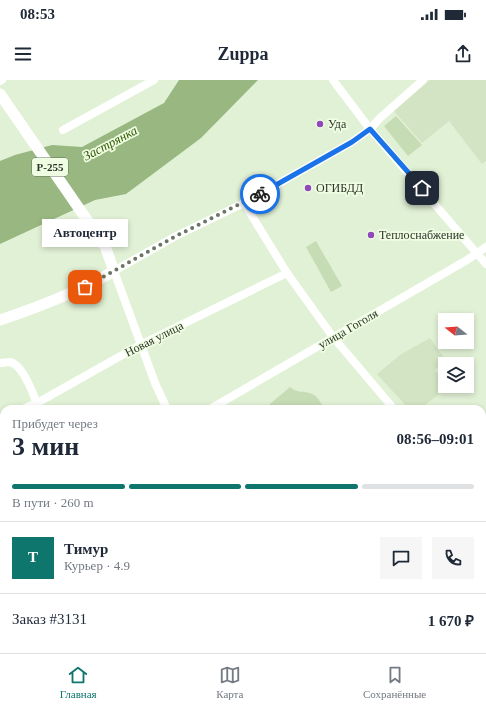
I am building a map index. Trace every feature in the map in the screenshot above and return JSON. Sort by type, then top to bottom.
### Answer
[{"type":"highway","name":"Р-255","points":[[0,94],[105,246],[114,271]]},
{"type":"highway","points":[[0,320],[36,308],[85,287],[114,271]]},
{"type":"street","points":[[63,130],[154,80]]},
{"type":"street","points":[[333,80],[370,129],[486,264]]},
{"type":"street","points":[[165,405],[140,345],[114,271],[182,232],[244,203],[352,142],[370,129],[380,118],[423,80]]},
{"type":"street","points":[[244,203],[287,273],[333,337],[391,405]]},
{"type":"street","name":"улица Гоголя","points":[[217,405],[467,260],[486,247]]},
{"type":"street","name":"Новая улица","points":[[32,405],[140,345],[287,273]]},
{"type":"street","points":[[0,363],[9,362],[21,371],[28,382],[37,403]]},
{"type":"shaded area","points":[[430,80],[486,80],[486,161],[482,164],[449,121],[422,143],[394,111]]},
{"type":"shaded area","points":[[396,116],[422,145],[408,156],[384,126]]},
{"type":"shaded area","points":[[316,241],[342,286],[331,292],[306,247]]},
{"type":"shaded area","points":[[430,338],[444,357],[438,357],[438,367],[435,370],[438,374],[438,393],[440,393],[425,405],[405,405],[377,374],[400,355]]},
{"type":"shaded area","points":[[290,387],[314,395],[322,405],[269,405]]},
{"type":"water","name":"Застрянка","points":[[179,80],[258,80],[201,138],[126,194],[95,200],[0,244],[0,161],[15,155],[52,145],[82,147],[164,103]]},
{"type":"way so far","points":[[85,287],[176,236],[260,194]]},
{"type":"place","name":"Уда","points":[[320,124]]},
{"type":"place","name":"ОГИБДД","points":[[308,188]]},
{"type":"place","name":"Теплоснабжение","points":[[371,235]]},
{"type":"place","name":"Автоцентр","points":[[85,287]]},
{"type":"route","points":[[260,194],[352,142],[370,129],[422,188]]}]
